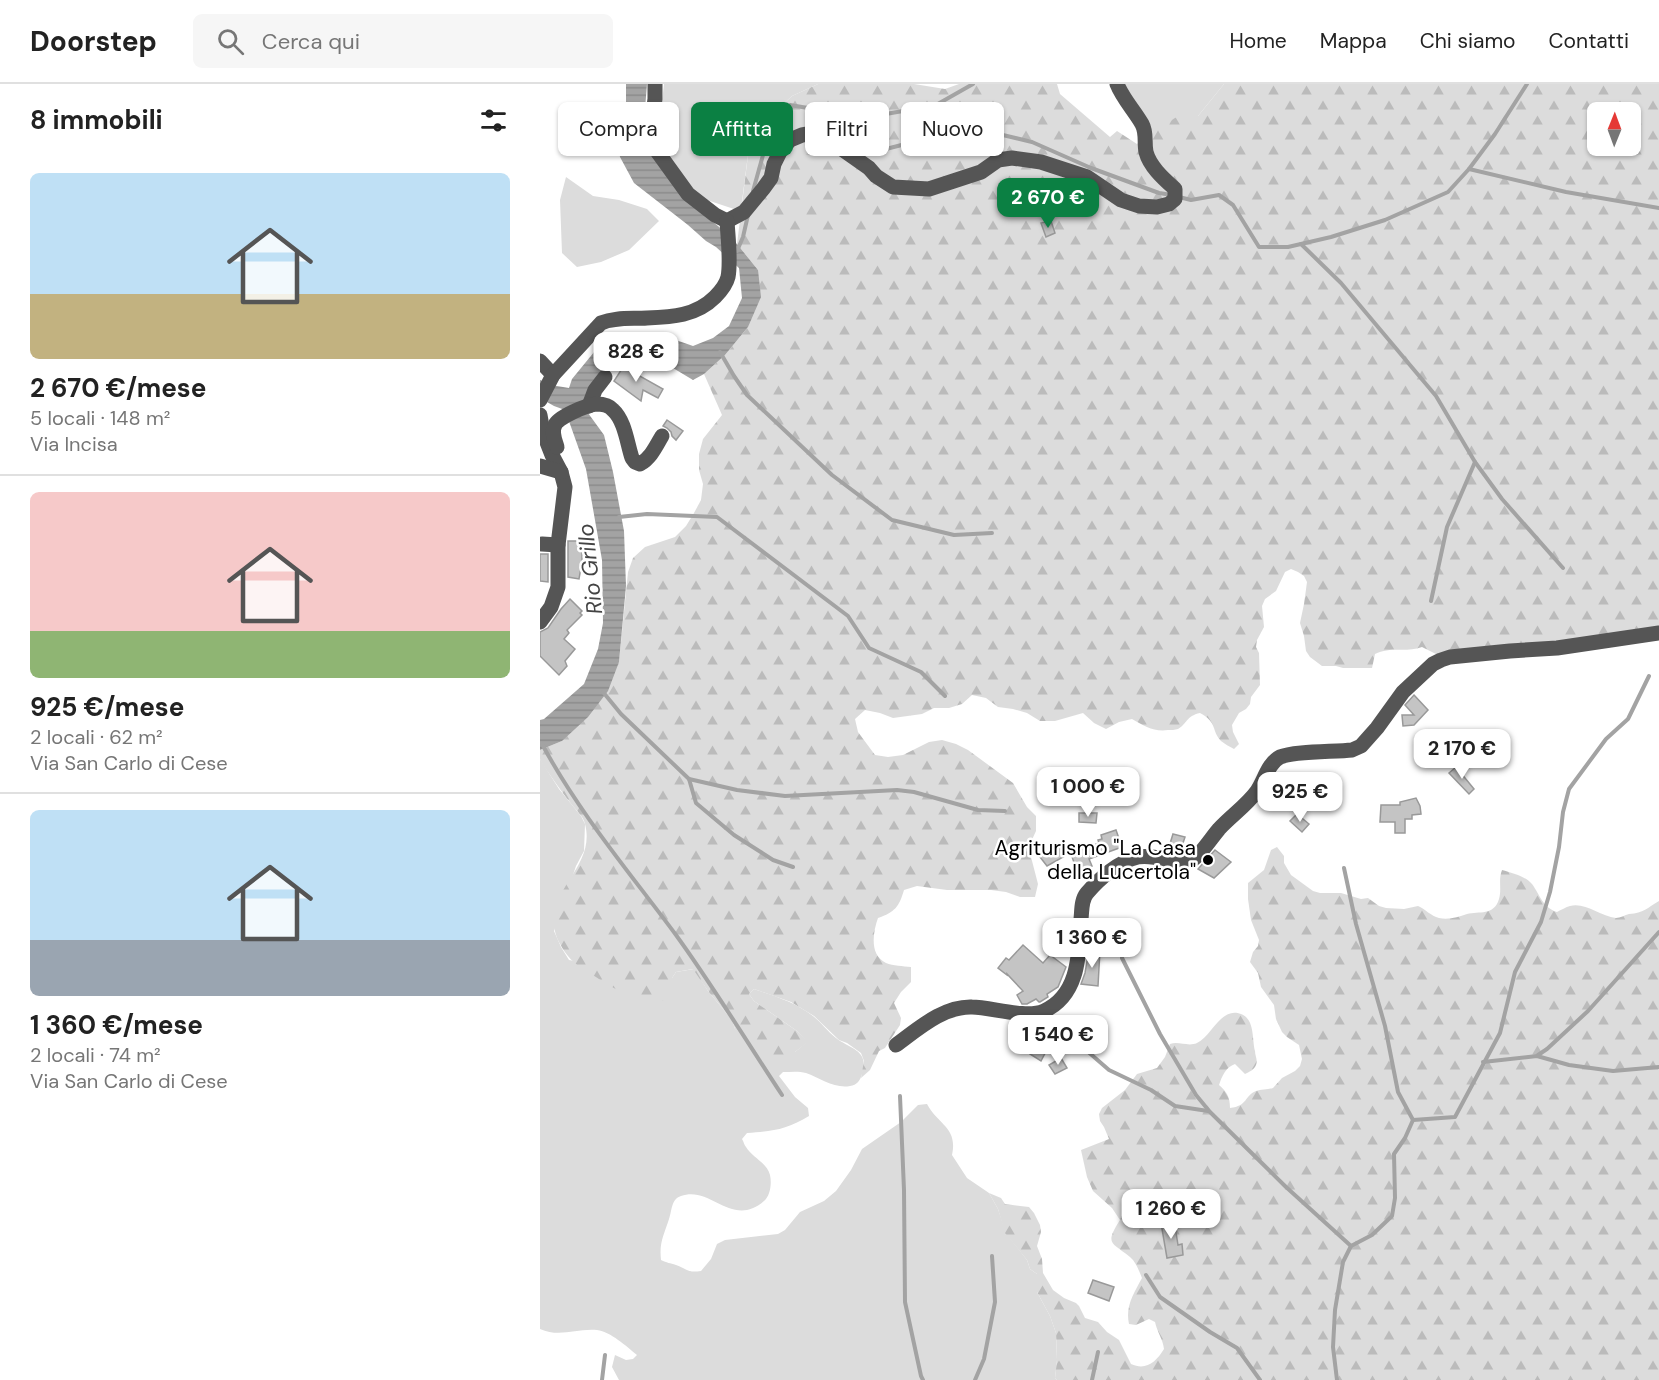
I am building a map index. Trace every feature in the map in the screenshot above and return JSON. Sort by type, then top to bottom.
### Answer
[{"type":"street","points":[[540,400],[551,377],[601,323],[618,319],[687,315],[714,298],[722,289],[728,274],[727,227],[688,194],[654,147],[650,135],[656,84]]},
{"type":"street","points":[[727,227],[744,212],[771,178],[774,164],[790,140],[813,133],[842,149],[869,168],[876,177],[893,187],[929,189],[981,172],[998,160],[1012,158],[1041,162],[1087,177],[1121,200],[1139,206],[1157,207],[1169,204],[1175,199],[1175,189],[1153,166],[1146,152],[1143,126],[1122,96],[1117,84]]},
{"type":"street","points":[[540,361],[551,377]]},
{"type":"street","points":[[589,406],[595,390],[605,377]]},
{"type":"street","points":[[540,622],[551,607],[558,587],[558,545],[565,487],[553,432],[556,422],[589,406],[603,404],[610,407],[618,415],[632,458],[640,464],[650,456],[662,436]]},
{"type":"street","points":[[540,415],[543,432],[561,472]]},
{"type":"street","points":[[540,466],[561,472]]},
{"type":"street","points":[[542,544],[558,545]]},
{"type":"street","points":[[896,1044],[926,1023],[952,1010],[972,1007],[1009,1012],[1044,1011],[1070,988],[1077,966],[1084,896],[1102,878],[1123,863],[1138,857],[1148,856],[1185,862],[1193,860],[1219,829],[1257,791],[1274,761],[1293,754],[1352,750],[1361,746],[1403,692],[1433,664],[1450,657],[1557,648],[1659,633]]},
{"type":"green space","points":[[664,84],[818,84],[792,96],[785,102],[691,102],[691,156],[748,156],[741,209],[737,210],[707,200],[690,188],[670,164],[666,156],[679,156],[679,102],[662,102]]},
{"type":"green space","points":[[818,84],[914,84],[945,89],[959,84],[1057,84],[1060,94],[1110,137],[1117,131],[1137,144],[1183,113],[1198,116],[1224,84],[1659,84],[1659,637],[1448,654],[1436,654],[1422,647],[1410,650],[1387,650],[1375,654],[1372,668],[1322,666],[1306,651],[1300,623],[1307,582],[1304,576],[1291,569],[1285,572],[1276,591],[1265,599],[1262,606],[1264,627],[1256,647],[1259,653],[1260,685],[1251,697],[1250,704],[1239,713],[1232,725],[1239,744],[1234,749],[1221,741],[1212,723],[1200,713],[1189,718],[1178,729],[1158,730],[1132,719],[1119,722],[1106,729],[1094,723],[1083,713],[1055,721],[1040,721],[1027,713],[998,707],[986,698],[972,695],[962,704],[949,708],[934,708],[922,714],[893,718],[865,710],[855,719],[858,732],[875,755],[888,757],[903,755],[929,742],[942,740],[968,750],[1013,783],[1027,807],[1036,816],[1036,831],[1030,844],[1038,884],[1035,897],[1020,897],[991,890],[947,890],[917,886],[904,890],[895,908],[878,918],[874,943],[877,955],[886,963],[911,967],[911,982],[894,1003],[901,1018],[900,1025],[885,1048],[879,1051],[870,1070],[861,1078],[864,1061],[861,1053],[839,1040],[814,1016],[791,1002],[754,989],[749,994],[754,1001],[797,1031],[808,1042],[795,1052],[769,1057],[752,1049],[735,1029],[732,1020],[693,969],[676,972],[663,1001],[642,999],[625,994],[609,985],[575,963],[557,938],[554,921],[556,907],[577,867],[587,840],[585,824],[581,816],[542,763],[540,750],[562,741],[619,662],[628,572],[633,558],[645,547],[675,537],[686,526],[701,500],[703,484],[699,470],[699,454],[703,439],[722,415],[704,374],[725,355],[748,327],[758,270],[737,244],[748,156],[793,156],[793,102],[785,102],[792,96]]},
{"type":"green space","points":[[1111,84],[1224,84],[1198,116],[1143,138]]},
{"type":"green space","points":[[566,177],[593,196],[619,200],[647,209],[659,221],[629,250],[601,262],[577,267],[562,253],[560,200]]},
{"type":"green space","points":[[540,759],[585,824],[584,851],[576,866],[554,931],[569,960],[672,978],[676,972],[694,969],[708,991],[732,1020],[735,1029],[795,1052],[807,1042],[797,1031],[754,1001],[749,994],[754,989],[770,994],[792,1003],[816,1018],[836,1038],[857,1051],[863,1060],[864,1066],[860,1079],[856,1084],[844,1087],[833,1085],[803,1072],[783,1072],[779,1076],[795,1097],[808,1108],[809,1116],[779,1129],[747,1133],[742,1139],[749,1151],[763,1164],[771,1178],[771,1186],[766,1199],[752,1208],[742,1210],[732,1209],[702,1196],[692,1194],[681,1196],[672,1206],[662,1239],[661,1260],[690,1271],[701,1271],[711,1259],[717,1244],[725,1240],[778,1234],[785,1230],[800,1212],[824,1201],[836,1191],[862,1149],[901,1122],[918,1105],[927,1104],[950,1132],[952,1155],[967,1178],[989,1193],[998,1209],[1006,1233],[1027,1260],[1030,1269],[1037,1274],[1037,1292],[1056,1333],[1055,1378],[1057,1380],[619,1380],[612,1367],[615,1355],[626,1360],[633,1359],[637,1355],[613,1336],[597,1330],[555,1333],[540,1329]]},
{"type":"green space","points":[[1277,847],[1284,856],[1284,863],[1291,875],[1313,891],[1341,893],[1361,899],[1368,898],[1386,908],[1404,909],[1418,906],[1433,916],[1443,919],[1486,912],[1494,908],[1500,895],[1502,870],[1529,881],[1545,904],[1557,912],[1568,906],[1576,905],[1618,918],[1642,911],[1659,901],[1659,1380],[1057,1380],[1055,1378],[1056,1333],[1037,1292],[1037,1274],[1030,1269],[1027,1260],[1005,1233],[998,1209],[989,1193],[1001,1198],[1005,1204],[1029,1207],[1034,1213],[1040,1225],[1041,1232],[1037,1246],[1042,1259],[1043,1273],[1053,1290],[1076,1303],[1085,1318],[1098,1322],[1119,1340],[1131,1364],[1146,1366],[1158,1358],[1164,1349],[1155,1322],[1149,1319],[1136,1325],[1129,1324],[1129,1305],[1142,1278],[1132,1259],[1112,1242],[1112,1234],[1120,1220],[1112,1208],[1093,1191],[1087,1177],[1081,1150],[1109,1139],[1099,1114],[1102,1108],[1125,1090],[1137,1074],[1157,1068],[1170,1044],[1197,1043],[1228,1014],[1241,1014],[1249,1020],[1257,1061],[1254,1068],[1245,1074],[1235,1064],[1229,1067],[1223,1075],[1219,1085],[1228,1095],[1230,1108],[1240,1105],[1256,1091],[1273,1088],[1282,1078],[1300,1066],[1302,1059],[1299,1045],[1282,1032],[1276,1019],[1274,1005],[1261,987],[1258,973],[1250,962],[1259,940],[1251,920],[1248,883],[1264,870],[1271,850]]},
{"type":"shaded area","points":[[626,84],[647,84],[646,102],[626,102]]},
{"type":"shaded area","points":[[658,156],[692,205],[737,244],[758,270],[761,297],[748,327],[725,355],[704,374],[693,380],[663,362],[634,360],[612,363],[591,385],[588,413],[604,435],[624,531],[626,586],[619,662],[608,691],[588,717],[562,741],[540,750],[540,720],[584,684],[598,649],[603,623],[602,560],[586,469],[565,410],[540,398],[540,380],[551,385],[569,388],[572,379],[599,346],[632,333],[673,339],[693,346],[713,338],[729,326],[742,298],[739,268],[716,247],[634,183],[620,157]]},
{"type":"building","points":[[1051,221],[1055,233],[1046,237],[1041,223]]},
{"type":"building","points":[[625,364],[637,372],[636,374],[663,389],[658,398],[643,390],[641,401],[614,381]]},
{"type":"building","points":[[667,420],[683,431],[676,440],[663,426]]},
{"type":"building","points":[[568,541],[582,541],[579,579],[568,577]]},
{"type":"building","points":[[540,554],[548,554],[548,582],[540,581]]},
{"type":"building","points":[[570,599],[582,611],[580,613],[582,615],[567,630],[569,633],[564,639],[575,649],[565,661],[567,666],[559,675],[540,656],[540,632],[548,628]]},
{"type":"building","points":[[1414,695],[1428,710],[1414,725],[1403,726],[1402,715],[1414,715],[1405,705]]},
{"type":"building","points":[[1464,749],[1469,762],[1460,766],[1454,753]]},
{"type":"building","points":[[1456,767],[1474,789],[1469,794],[1449,773]]},
{"type":"building","points":[[1416,798],[1421,814],[1412,815],[1412,819],[1405,819],[1405,833],[1395,833],[1395,822],[1380,822],[1381,805],[1400,805],[1400,802]]},
{"type":"building","points":[[1079,813],[1097,813],[1096,823],[1079,822]]},
{"type":"building","points":[[1297,814],[1309,824],[1302,832],[1290,821]]},
{"type":"building","points":[[1116,830],[1122,847],[1089,859],[1092,866],[1077,871],[1071,854],[1099,843],[1098,840],[1102,839],[1101,835]]},
{"type":"building","points":[[1173,834],[1185,837],[1180,852],[1168,850]]},
{"type":"building","points":[[1061,847],[1065,856],[1047,866],[1040,857]]},
{"type":"building","points":[[1215,850],[1231,862],[1214,878],[1198,869]]},
{"type":"building","points":[[1023,945],[1043,963],[1050,955],[1066,967],[1058,987],[1040,1002],[1036,999],[1022,1004],[1017,995],[1023,991],[998,968],[1006,958],[1009,960]]},
{"type":"building","points":[[1089,950],[1100,950],[1098,986],[1081,984]]},
{"type":"building","points":[[1045,1031],[1054,1036],[1041,1061],[1030,1054]]},
{"type":"building","points":[[1061,1058],[1067,1068],[1055,1074],[1049,1065]]},
{"type":"building","points":[[1174,1220],[1178,1245],[1182,1244],[1183,1255],[1167,1258],[1161,1223]]},
{"type":"building","points":[[1093,1280],[1114,1287],[1109,1301],[1088,1293]]},
{"type":"waterway","points":[[753,191],[770,130],[790,105],[844,114],[886,114],[936,105],[973,84]]},
{"type":"waterway","points":[[1179,197],[1191,200],[1219,195],[1233,205],[1259,247],[1288,247],[1331,237],[1385,220],[1448,192],[1469,169],[1495,134],[1527,84]]},
{"type":"waterway","points":[[889,148],[952,132],[986,131],[1032,142],[1091,168],[1159,193],[1172,195]]},
{"type":"waterway","points":[[1469,169],[1566,192],[1659,208]]},
{"type":"waterway","points":[[737,251],[748,215]]},
{"type":"waterway","points":[[1301,244],[1341,283],[1436,396],[1475,462],[1502,499],[1563,568]]},
{"type":"waterway","points":[[720,352],[747,395],[832,475],[892,520],[954,535],[992,533]]},
{"type":"waterway","points":[[1431,601],[1447,527],[1475,462]]},
{"type":"waterway","points":[[619,517],[647,514],[717,517],[848,616],[869,648],[921,672],[945,696]]},
{"type":"waterway","points":[[1337,1380],[1333,1347],[1335,1310],[1343,1262],[1351,1246],[1372,1235],[1392,1216],[1395,1198],[1394,1154],[1413,1120],[1455,1117],[1500,1033],[1515,972],[1541,922],[1550,892],[1569,789],[1606,739],[1628,719],[1649,676]]},
{"type":"waterway","points":[[603,692],[621,714],[689,779],[737,790],[785,796],[897,790],[914,792],[978,810],[1005,811]]},
{"type":"waterway","points":[[542,744],[572,794],[690,954],[782,1095]]},
{"type":"waterway","points":[[689,779],[696,803],[734,835],[773,860],[793,867]]},
{"type":"waterway","points":[[1344,868],[1356,924],[1385,1026],[1398,1092],[1413,1120]]},
{"type":"waterway","points":[[1538,1055],[1588,1011],[1659,932]]},
{"type":"waterway","points":[[1122,958],[1160,1034],[1196,1095],[1210,1112],[1286,1187],[1351,1246]]},
{"type":"waterway","points":[[1063,1030],[1109,1070],[1151,1090],[1175,1106],[1208,1111]]},
{"type":"waterway","points":[[1483,1062],[1537,1056],[1569,1065],[1613,1071],[1659,1067]]},
{"type":"waterway","points":[[900,1096],[905,1302],[923,1380]]},
{"type":"waterway","points":[[975,1380],[984,1359],[995,1302],[992,1256]]},
{"type":"waterway","points":[[1146,1275],[1160,1297],[1237,1348],[1260,1380]]},
{"type":"waterway","points":[[1092,1380],[1098,1352]]},
{"type":"waterway","points":[[602,1380],[605,1355]]},
{"type":"place","name":"Agriturismo \"La Casa della Lucertola\"","points":[[1208,860]]},
{"type":"water label","name":"Rio Grillo","points":[[590,569]]}]
